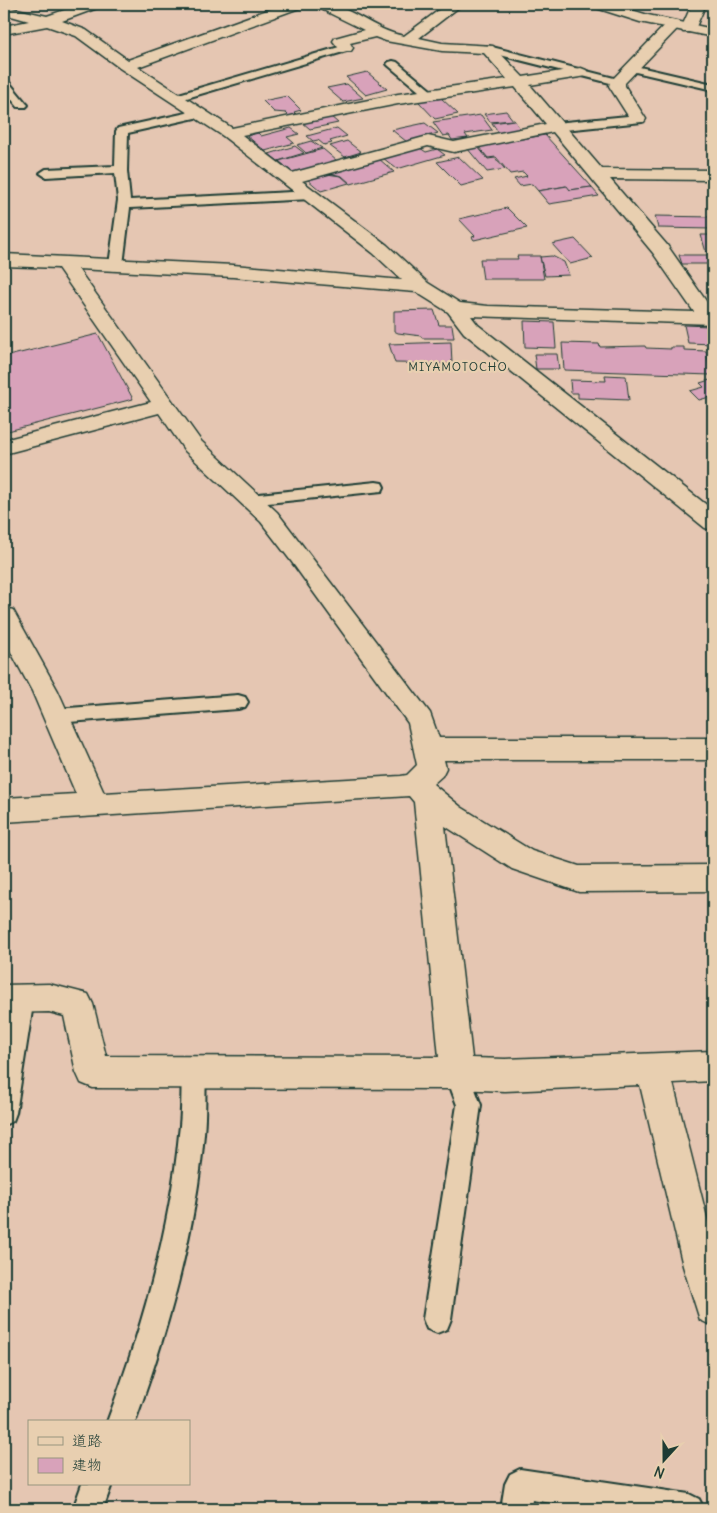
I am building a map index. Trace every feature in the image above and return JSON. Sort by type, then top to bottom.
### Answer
[{"type":"street","points":[[4,30],[48,20],[95,4]]},
{"type":"street","points":[[126,66],[297,4]]},
{"type":"street","points":[[322,4],[361,22],[386,37],[442,46],[488,49],[519,82],[660,249],[711,318]]},
{"type":"street","points":[[406,41],[456,4]]},
{"type":"street","points":[[598,4],[628,14],[713,34]]},
{"type":"street","points":[[638,119],[616,86],[618,82],[631,68],[681,27],[699,4]]},
{"type":"street","points":[[4,10],[48,20],[81,33],[126,66],[229,132],[380,249],[421,286],[455,308],[471,329],[713,522]]},
{"type":"street","points":[[346,48],[340,41],[375,32]]},
{"type":"street","points":[[229,132],[398,98],[581,72]]},
{"type":"street","points":[[290,179],[428,141],[454,147],[556,127]]},
{"type":"street","points":[[595,174],[713,175]]},
{"type":"street","points":[[4,260],[233,271],[421,286]]},
{"type":"street","points":[[64,263],[193,446],[269,517],[299,554],[421,720],[432,768],[421,791],[458,1072]]},
{"type":"street","points":[[455,308],[488,312],[711,318]]},
{"type":"street","points":[[4,447],[165,405]]},
{"type":"street","points":[[4,616],[45,691],[95,805]]},
{"type":"street","points":[[428,749],[713,748]]},
{"type":"street","points":[[4,810],[401,788],[421,791],[522,860],[579,878],[713,878]]},
{"type":"street","points":[[13,999],[49,998],[77,1004],[93,1072],[458,1072],[505,1075],[713,1066]]},
{"type":"street","points":[[653,1069],[700,1266],[713,1307]]},
{"type":"lane","points":[[176,98],[346,48]]},
{"type":"lane","points":[[488,49],[618,82]]},
{"type":"lane","points":[[393,64],[429,94]]},
{"type":"lane","points":[[631,68],[713,87]]},
{"type":"lane","points":[[4,84],[22,106]]},
{"type":"lane","points":[[116,265],[123,204],[121,169],[122,131],[200,114]]},
{"type":"lane","points":[[556,127],[638,119]]},
{"type":"lane","points":[[46,173],[121,169]]},
{"type":"lane","points":[[123,204],[311,195]]},
{"type":"lane","points":[[249,500],[376,487]]},
{"type":"lane","points":[[56,716],[238,702]]},
{"type":"lane","points":[[4,1112],[13,999]]},
{"type":"lane","points":[[438,1319],[469,1105],[458,1072]]},
{"type":"lane","points":[[122,1420],[134,1388],[171,1254],[191,1140],[194,1073]]},
{"type":"lane","points":[[516,1509],[520,1484],[689,1509]]},
{"type":"lane","points":[[88,1509],[96,1486]]},
{"type":"building","points":[[367,72],[387,89],[366,95],[346,77]]},
{"type":"building","points":[[347,84],[363,98],[343,102],[327,88]]},
{"type":"building","points":[[287,96],[301,110],[294,112],[296,114],[289,116],[286,113],[274,112],[263,101]]},
{"type":"building","points":[[440,97],[458,114],[435,119],[418,101]]},
{"type":"building","points":[[506,111],[513,120],[490,122],[484,114]]},
{"type":"building","points":[[481,115],[492,130],[465,134],[468,138],[452,140],[449,135],[443,136],[433,122]]},
{"type":"building","points":[[330,116],[338,123],[310,129],[302,122]]},
{"type":"building","points":[[514,120],[521,130],[499,133],[492,123]]},
{"type":"building","points":[[425,123],[438,133],[407,142],[392,130]]},
{"type":"building","points":[[291,128],[299,134],[287,137],[294,143],[265,151],[247,136],[258,133],[261,136]]},
{"type":"building","points":[[337,128],[347,136],[330,141],[332,143],[324,145],[318,140],[313,141],[307,136]]},
{"type":"building","points":[[545,135],[592,187],[570,190],[566,186],[538,191],[532,184],[520,186],[514,179],[527,176],[523,172],[510,174],[496,157],[488,158],[478,146]]},
{"type":"building","points":[[311,141],[322,148],[306,153],[297,145]]},
{"type":"building","points":[[347,141],[361,152],[345,157],[330,146]]},
{"type":"building","points":[[295,146],[304,153],[278,161],[269,154]]},
{"type":"building","points":[[477,146],[488,159],[495,158],[505,169],[487,172],[467,148]]},
{"type":"building","points":[[420,148],[426,152],[437,149],[445,155],[397,169],[383,158]]},
{"type":"building","points":[[323,149],[337,161],[293,173],[279,161]]},
{"type":"building","points":[[459,157],[483,180],[461,186],[437,162]]},
{"type":"building","points":[[378,158],[394,172],[351,184],[342,176],[328,173]]},
{"type":"building","points":[[327,174],[341,176],[349,183],[321,191],[307,179]]},
{"type":"building","points":[[567,186],[570,190],[591,187],[599,196],[549,204],[538,191]]},
{"type":"building","points":[[507,208],[527,228],[474,240],[472,237],[475,236],[459,219]]},
{"type":"building","points":[[655,216],[713,217],[713,229],[658,228]]},
{"type":"building","points":[[701,235],[713,235],[713,252],[706,252]]},
{"type":"building","points":[[575,239],[593,258],[570,264],[552,244]]},
{"type":"building","points":[[679,255],[711,255],[713,264],[682,264]]},
{"type":"building","points":[[517,256],[540,256],[544,279],[483,279],[480,259],[518,259]]},
{"type":"building","points":[[552,256],[564,262],[569,275],[545,276],[540,257]]},
{"type":"building","points":[[434,310],[439,325],[452,325],[454,338],[422,338],[421,336],[394,331],[394,311]]},
{"type":"building","points":[[524,321],[554,322],[556,348],[525,347]]},
{"type":"building","points":[[684,325],[709,326],[713,344],[688,343]]},
{"type":"building","points":[[98,334],[133,399],[4,432],[4,357]]},
{"type":"building","points":[[451,342],[452,364],[395,363],[389,344]]},
{"type":"building","points":[[562,343],[599,344],[600,347],[645,346],[646,348],[671,349],[671,347],[684,347],[684,350],[706,351],[711,375],[564,370]]},
{"type":"building","points":[[534,354],[557,354],[559,369],[536,369]]},
{"type":"building","points":[[605,375],[626,376],[629,400],[578,398],[578,393],[571,393],[570,380],[606,381]]},
{"type":"building","points":[[713,379],[713,396],[699,400],[690,391],[704,387],[700,383]]},
{"type":"district","name":"MIYAMOTOCHO","points":[[458,366]]}]
